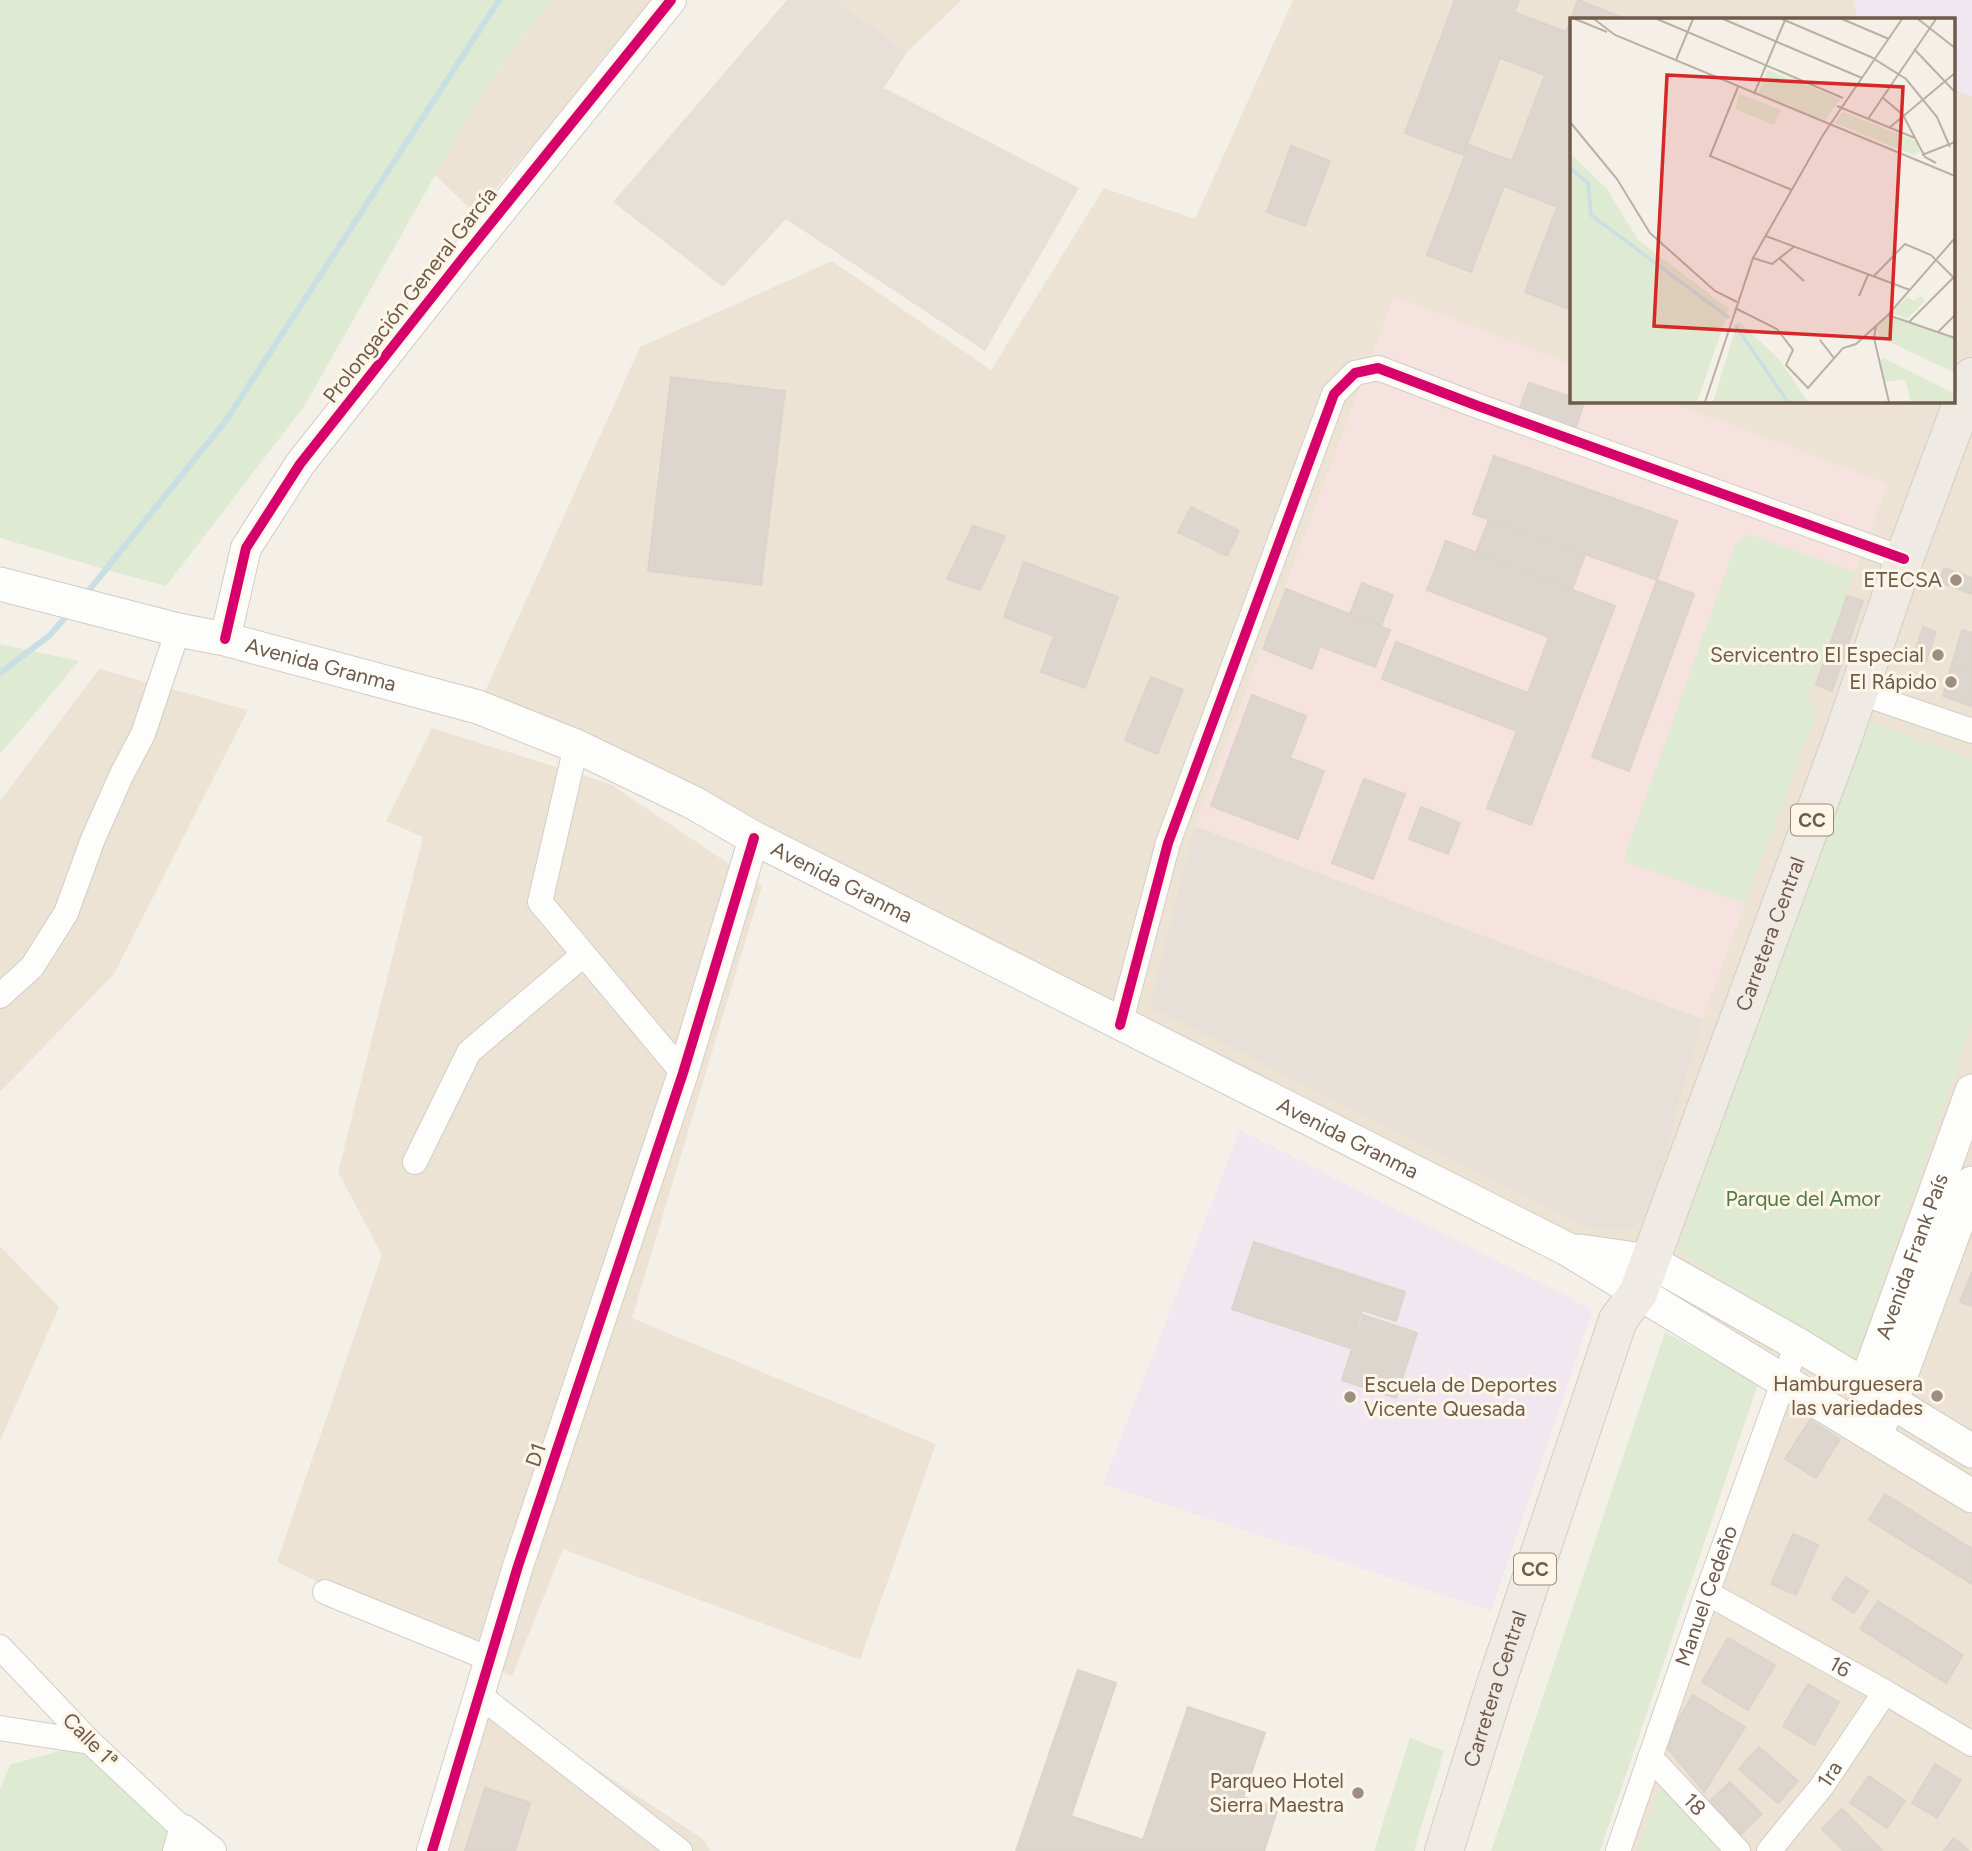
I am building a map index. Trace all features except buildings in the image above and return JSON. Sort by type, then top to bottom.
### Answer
[{"type":"highway","name":"Carretera Central","points":[[1444,1851],[1495,1687],[1618,1320],[1644,1277],[1972,377]]},
{"type":"highway","name":"Carretera Central","points":[[1470,1851],[1638,1333],[1644,1277]]},
{"type":"main road","name":"Avenida Granma","points":[[14,588],[110,614],[225,639],[478,707],[576,746],[694,803],[754,838],[1567,1249],[1644,1277],[1797,1344],[1972,1451]]},
{"type":"main road","name":"Avenida Frank País","points":[[1878,1394],[1972,1091]]},
{"type":"main road","name":"Avenida Frank País","points":[[1861,1428],[1972,1183]]},
{"type":"main road","name":"Avenida Granma","points":[[1644,1277],[1784,1382],[1972,1496]]},
{"type":"street","name":"Prolongación General García","points":[[225,639],[246,548],[300,464],[671,0]]},
{"type":"street","points":[[1120,1024],[1168,843],[1334,394],[1355,373],[1378,368],[1904,559]]},
{"type":"street","points":[[0,996],[32,967],[66,913],[93,839],[143,734],[178,630]]},
{"type":"street","points":[[1858,692],[1972,731]]},
{"type":"street","points":[[576,746],[540,902],[683,1073]]},
{"type":"street","name":"D1","points":[[432,1851],[518,1566],[683,1073],[754,838]]},
{"type":"street","points":[[415,1162],[468,1052],[583,955]]},
{"type":"street","name":"Manuel Cedeño","points":[[1618,1851],[1797,1344]]},
{"type":"street","points":[[325,1592],[490,1659]]},
{"type":"street","name":"16","points":[[1707,1593],[1885,1692],[1972,1744]]},
{"type":"street","name":"Calle 1ª","points":[[0,1647],[181,1841]]},
{"type":"street","name":"1ra","points":[[1769,1851],[1822,1786],[1885,1692]]},
{"type":"street","points":[[479,1695],[680,1851]]},
{"type":"street","points":[[0,1728],[90,1742]]},
{"type":"street","name":"18","points":[[1650,1757],[1738,1851]]},
{"type":"street","points":[[181,1841],[211,1851]]},
{"type":"shaded area","points":[[551,0],[658,0],[475,213],[435,175],[484,89]]},
{"type":"shaded area","points":[[787,0],[836,0],[907,52],[884,88],[1079,188],[985,351],[786,219],[723,287],[613,202]]},
{"type":"shaded area","points":[[836,0],[962,0],[907,52]]},
{"type":"shaded area","points":[[1293,0],[1972,0],[1972,1851],[1613,1851],[1777,1378],[1654,1299],[478,707],[640,347],[832,261],[991,370],[1104,188],[1195,219]]},
{"type":"shaded area","points":[[1853,0],[1972,0],[1972,97],[1954,89],[1954,18],[1858,18]]},
{"type":"shaded area","points":[[1394,296],[1570,364],[1570,402],[1672,402],[1888,484],[1807,700],[1818,710],[1702,1019],[1195,826]]},
{"type":"shaded area","points":[[99,669],[248,710],[114,974],[0,1092],[0,801]]},
{"type":"shaded area","points":[[432,728],[610,784],[762,886],[632,1318],[936,1444],[860,1660],[563,1549],[512,1676],[277,1562],[382,1255],[338,1172],[423,837],[386,821]]},
{"type":"shaded area","points":[[1195,826],[1702,1019],[1647,1219],[1626,1230],[1592,1229],[1150,1007]]},
{"type":"shaded area","name":"Escuela de Deportes Vicente Quesada","points":[[1240,1130],[1593,1310],[1491,1611],[1103,1484]]},
{"type":"shaded area","points":[[0,1246],[59,1307],[0,1441]]},
{"type":"shaded area","points":[[495,1702],[703,1839],[711,1851],[423,1851]]},
{"type":"green space","points":[[0,0],[551,0],[484,89],[305,405],[166,586],[0,538]]},
{"type":"green space","points":[[1748,534],[1855,572],[1807,700],[1818,710],[1745,904],[1623,861],[1735,546]]},
{"type":"green space","points":[[0,644],[79,661],[0,754]]},
{"type":"green space","name":"Parque del Amor","points":[[1862,719],[1972,759],[1972,1023],[1854,1364],[1677,1251]]},
{"type":"green space","points":[[1665,1332],[1758,1384],[1600,1851],[1491,1851]]},
{"type":"green space","points":[[1410,1738],[1444,1751],[1414,1851],[1374,1851]]},
{"type":"green space","points":[[90,1742],[184,1830],[178,1851],[0,1851],[0,1789],[10,1765]]},
{"type":"green space","points":[[1660,1787],[1719,1851],[1637,1851]]},
{"type":"waterway","points":[[86,594],[227,419],[499,0]]},
{"type":"waterway","points":[[0,673],[50,635],[70,612]]},
{"type":"cycle path","points":[[225,639],[246,548],[300,464],[671,0]]},
{"type":"cycle path","points":[[1120,1025],[1168,843],[1334,394],[1355,373],[1378,368],[1904,559]]},
{"type":"cycle path","points":[[432,1851],[518,1566],[683,1073],[754,838]]},
{"type":"place","name":"ETECSA","points":[[1956,580]]},
{"type":"place","name":"Servicentro El Especial","points":[[1938,655]]},
{"type":"place","name":"El Rápido","points":[[1951,682]]},
{"type":"place","name":"Hamburguesera las variedades","points":[[1937,1396]]},
{"type":"place","name":"Escuela de Deportes Vicente Quesada","points":[[1350,1397]]},
{"type":"place","name":"Parqueo Hotel Sierra Maestra","points":[[1358,1793]]}]
